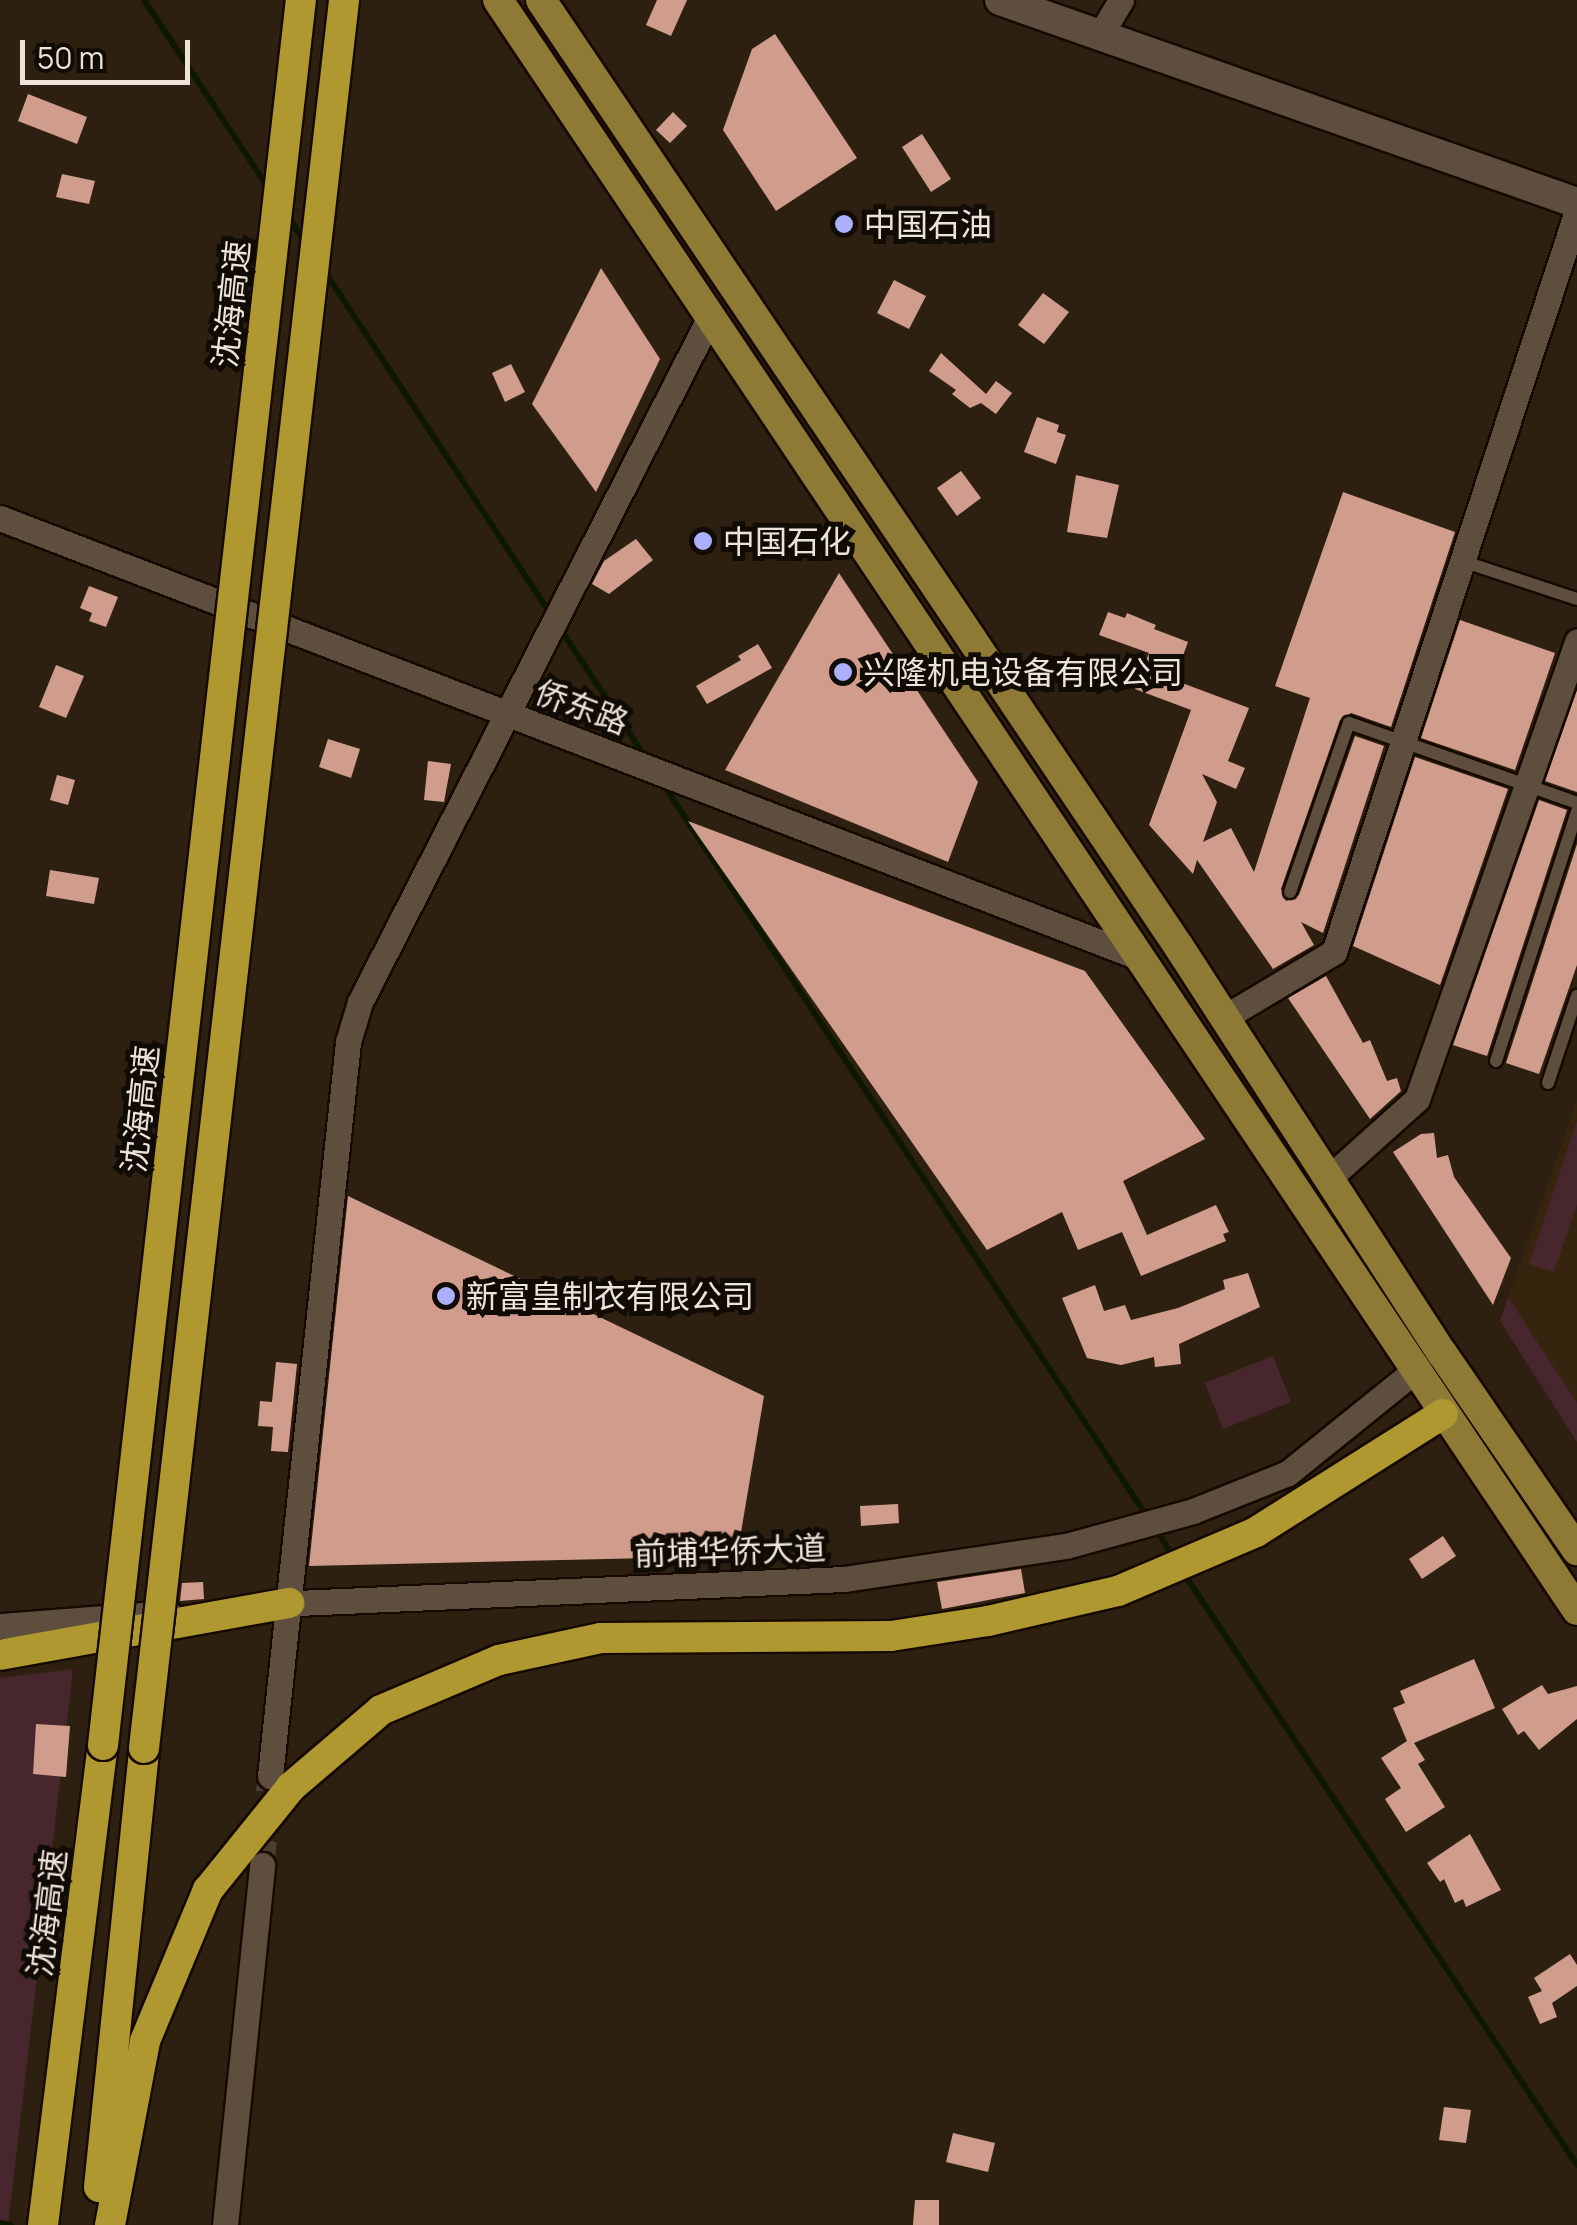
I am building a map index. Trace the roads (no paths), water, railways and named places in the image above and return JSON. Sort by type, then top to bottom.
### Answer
[{"type":"highway","name":"沈海高速","points":[[43,2225],[104,1745],[301,0]]},
{"type":"highway","points":[[95,2225],[144,1748],[344,0]]},
{"type":"highway","points":[[110,2225],[146,2041],[208,1890],[291,1787],[381,1710],[500,1660],[600,1638],[892,1636],[988,1621],[1118,1591],[1256,1532],[1443,1414]]},
{"type":"highway","points":[[0,1654],[289,1603]]},
{"type":"main road","points":[[498,0],[1141,958],[1413,1372],[1577,1610]]},
{"type":"main road","points":[[541,0],[1577,1550]]},
{"type":"street","points":[[1000,0],[1577,207],[1334,952],[1225,1018]]},
{"type":"street","points":[[1100,35],[1121,0]]},
{"type":"street","points":[[270,1776],[348,1042],[360,1002],[711,314]]},
{"type":"street","name":"侨东路","points":[[0,518],[1141,958]]},
{"type":"street","points":[[1328,1178],[1418,1098],[1577,642]]},
{"type":"street","name":"前埔华侨大道","points":[[0,1626],[289,1603],[844,1579],[1066,1546],[1151,1522],[1288,1473],[1413,1372]]},
{"type":"street","points":[[225,2225],[262,1865]]},
{"type":"lane","points":[[1462,560],[1577,599]]},
{"type":"lane","points":[[1290,892],[1349,723],[1577,803]]},
{"type":"lane","points":[[1496,1061],[1577,812]]},
{"type":"lane","points":[[1548,1083],[1577,996]]},
{"type":"waterway","points":[[144,0],[268,187]]},
{"type":"waterway","points":[[289,218],[304,241]]},
{"type":"waterway","points":[[325,272],[549,612]]},
{"type":"waterway","points":[[559,627],[646,758]]},
{"type":"waterway","points":[[661,781],[1148,1518]]},
{"type":"waterway","points":[[1155,1528],[1170,1552]]},
{"type":"waterway","points":[[1187,1578],[1577,2165]]},
{"type":"waterway","points":[[0,2223],[11,2225]]},
{"type":"tunnel","points":[[262,1865],[270,1776]]},
{"type":"place","name":"中国石油","points":[[844,224]]},
{"type":"place","name":"中国石化","points":[[703,541]]},
{"type":"place","name":"兴隆机电设备有限公司","points":[[843,672]]},
{"type":"place","name":"新富皇制衣有限公司","points":[[446,1296]]}]
